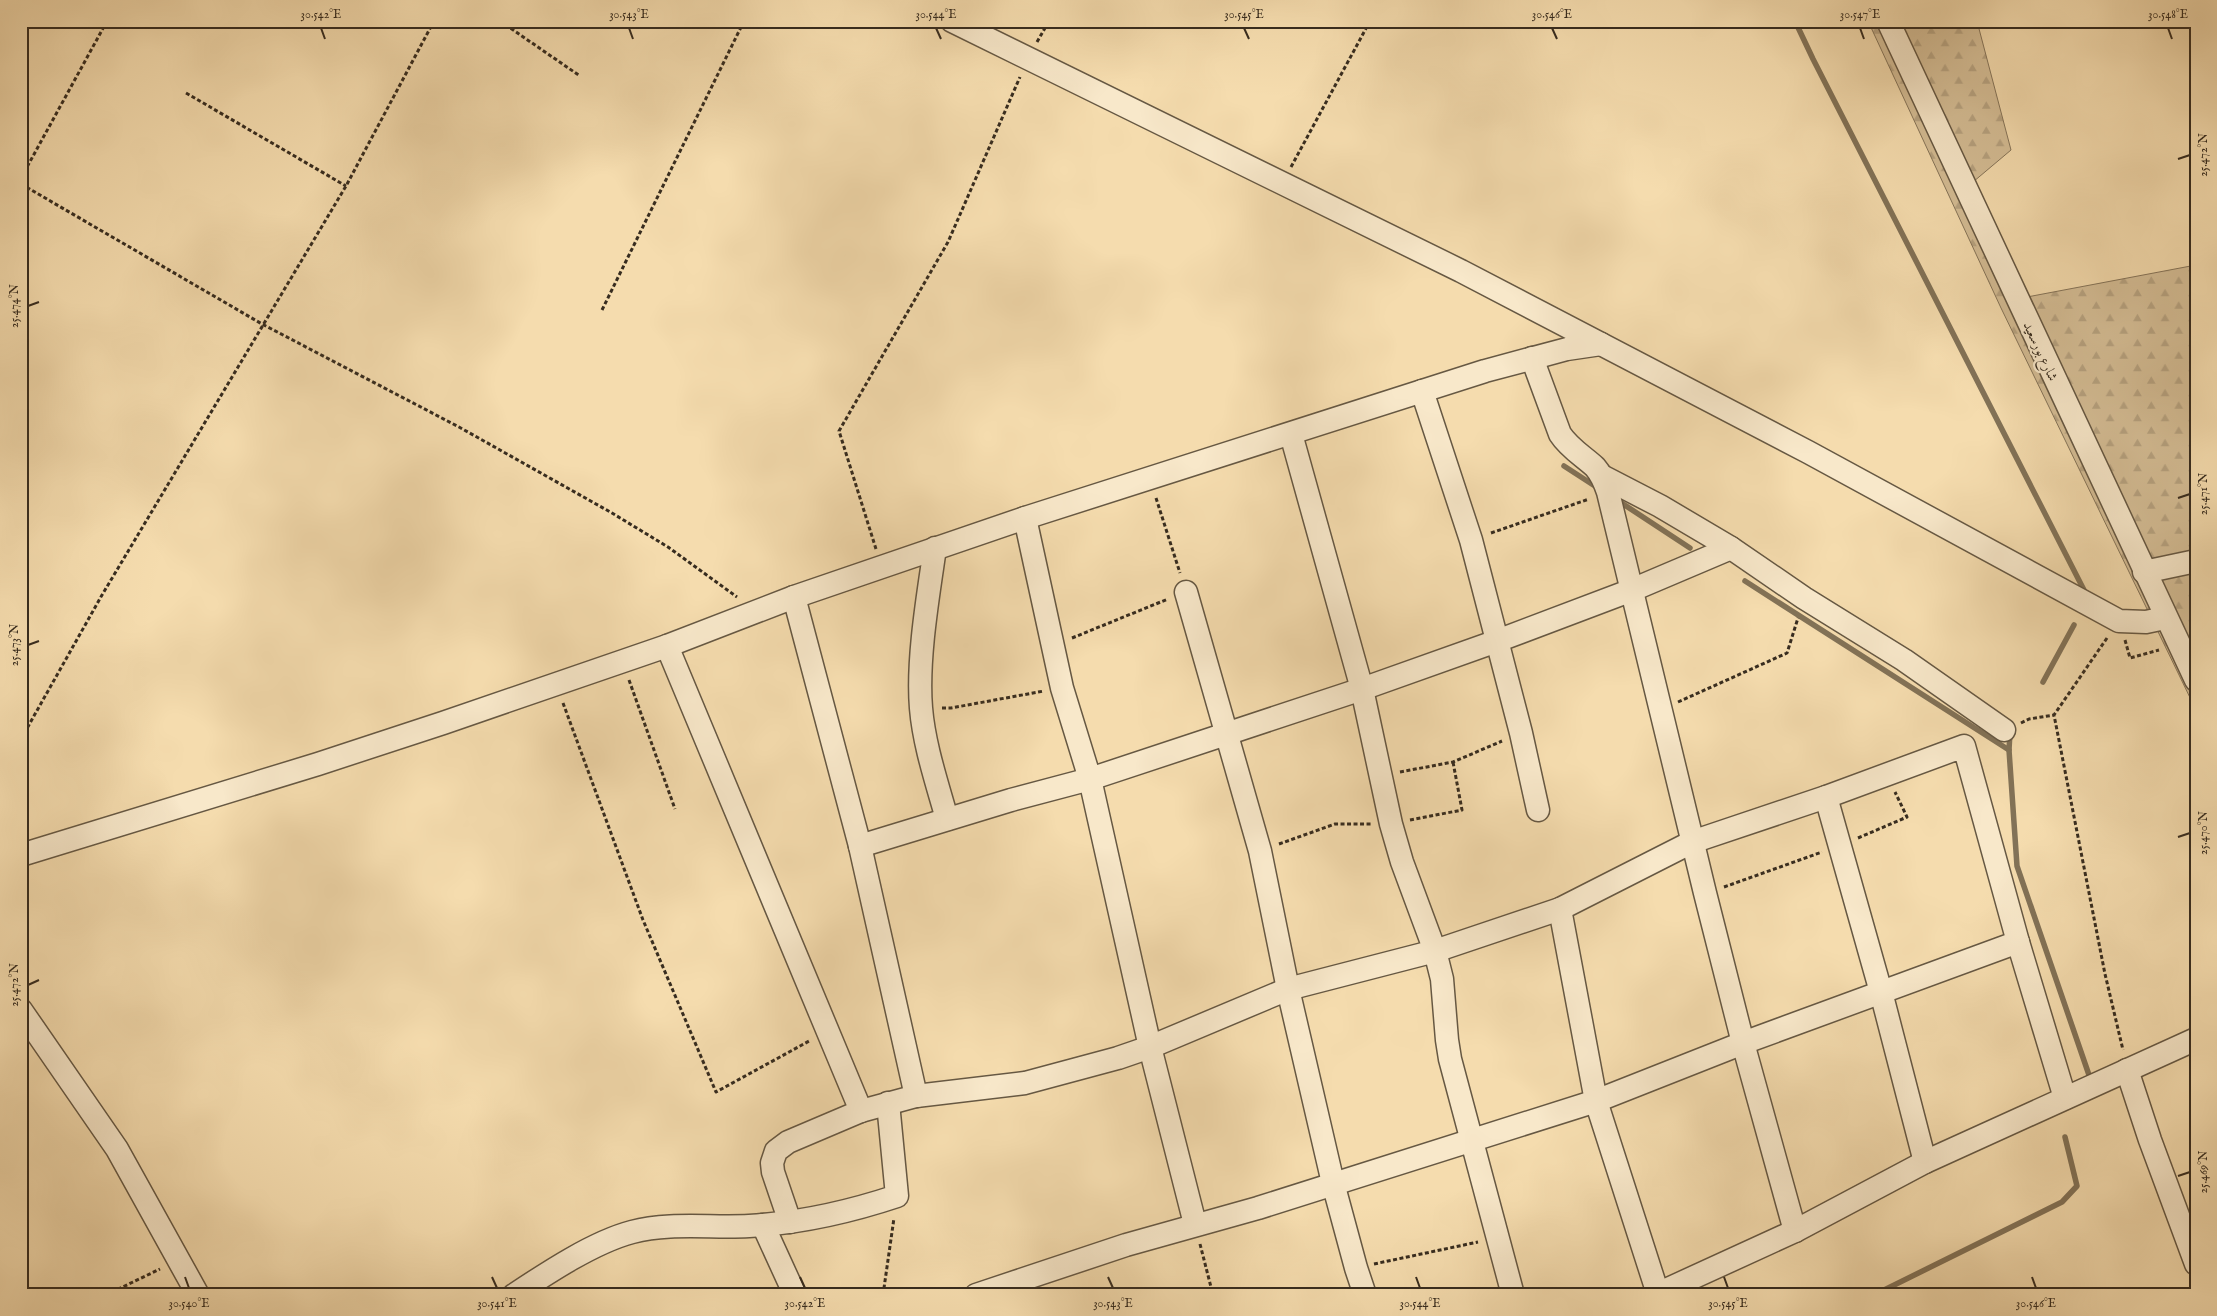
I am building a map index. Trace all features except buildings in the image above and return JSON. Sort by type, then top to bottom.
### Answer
[{"type":"street","points":[[952,21],[1031,53],[1283,182],[1461,270],[1808,452],[2119,620],[2146,622],[2165,618]]},
{"type":"street","name":"شارع بورسعيد","points":[[1888,21],[2165,618],[2196,680]]},
{"type":"street","points":[[21,855],[318,764],[623,662],[794,597],[1025,518],[1422,391],[1532,358],[1601,344]]},
{"type":"street","points":[[1532,358],[1560,434],[1565,442],[1590,463],[1605,484],[1662,709],[1705,894],[1743,1043],[1795,1231]]},
{"type":"street","points":[[1422,391],[1471,540],[1521,734],[1538,810]]},
{"type":"street","points":[[1291,434],[1362,688],[1391,824],[1411,892],[1435,951],[1442,979],[1446,1040],[1450,1059],[1513,1295]]},
{"type":"street","points":[[1605,484],[1660,506],[1731,548],[1804,598],[1904,660],[2004,730]]},
{"type":"street","points":[[1025,518],[1062,688],[1090,779],[1150,1047],[1195,1224]]},
{"type":"street","points":[[935,548],[925,627],[921,708],[930,757],[947,819]]},
{"type":"street","points":[[860,846],[947,819],[1090,779],[1362,688],[1497,641],[1632,590],[1731,548]]},
{"type":"street","points":[[2144,572],[2196,562]]},
{"type":"street","points":[[1186,592],[1260,851],[1288,989],[1333,1183],[1365,1295]]},
{"type":"street","points":[[794,597],[860,846],[916,1096]]},
{"type":"street","points":[[667,646],[862,1111]]},
{"type":"street","points":[[790,1222],[773,1172],[772,1163],[776,1151],[788,1142],[862,1111],[916,1096],[1025,1083],[1063,1074],[1150,1047],[1288,989],[1435,951],[1560,909],[1692,842],[1826,798],[1964,746],[2018,942],[2065,1098]]},
{"type":"street","points":[[1826,798],[1881,992],[1925,1162]]},
{"type":"street","points":[[1560,909],[1596,1101],[1657,1294],[1795,1231],[1925,1162],[2196,1039]]},
{"type":"street","points":[[976,1295],[1003,1290],[1195,1224],[1258,1208],[1596,1101],[1743,1043],[2018,942]]},
{"type":"street","points":[[21,1010],[116,1149],[198,1295]]},
{"type":"street","points":[[2127,1070],[2173,1206],[2196,1264]]},
{"type":"street","points":[[517,1294],[582,1254],[610,1240],[632,1232],[658,1228],[763,1225],[790,1222],[847,1212],[898,1196],[888,1103]]},
{"type":"street","points":[[763,1225],[795,1295]]},
{"type":"path","points":[[21,178],[107,21]]},
{"type":"path","points":[[21,739],[73,646],[262,324],[346,186],[434,21]]},
{"type":"path","points":[[500,21],[580,76]]},
{"type":"path","points":[[602,310],[744,21]]},
{"type":"path","points":[[881,567],[840,431],[948,242],[1031,53],[1049,21]]},
{"type":"path","points":[[1283,182],[1370,21]]},
{"type":"path","points":[[186,93],[346,186]]},
{"type":"path","points":[[21,184],[262,324],[459,427],[612,513],[707,574],[756,611]]},
{"type":"path","points":[[1053,646],[1186,592],[1150,478]]},
{"type":"path","points":[[1471,540],[1605,484]]},
{"type":"path","points":[[1662,709],[1787,653],[1804,598]]},
{"type":"path","points":[[2119,620],[2130,658],[2179,645]]},
{"type":"path","points":[[2119,620],[2054,715],[2105,974],[2127,1070]]},
{"type":"path","points":[[623,662],[675,809]]},
{"type":"path","points":[[555,684],[643,920],[716,1092],[827,1031]]},
{"type":"path","points":[[921,708],[951,708],[1062,688]]},
{"type":"path","points":[[1380,775],[1453,762],[1521,734]]},
{"type":"path","points":[[1260,851],[1335,824],[1391,824],[1462,810],[1453,762]]},
{"type":"path","points":[[1705,894],[1840,845],[1907,817],[1886,775]]},
{"type":"path","points":[[883,1295],[898,1196]]},
{"type":"path","points":[[1195,1224],[1213,1295]]},
{"type":"path","points":[[1356,1268],[1498,1238]]},
{"type":"path","points":[[106,1295],[179,1260]]},
{"type":"green space","points":[[1868,21],[1995,21],[1978,25],[2011,150],[1973,182],[2027,297],[2196,265],[2196,710],[2001,308]]},
{"type":"waterway","points":[[1795,21],[2086,594]]},
{"type":"waterway","points":[[1564,466],[1598,488]]},
{"type":"waterway","points":[[1617,500],[1690,548]]},
{"type":"waterway","points":[[1745,581],[2009,750]]},
{"type":"waterway","points":[[2043,682],[2074,625]]},
{"type":"waterway","points":[[2010,732],[2009,750],[2017,866],[2089,1075]]},
{"type":"waterway","points":[[1874,1295],[2062,1202],[2077,1186],[2065,1137]]}]
